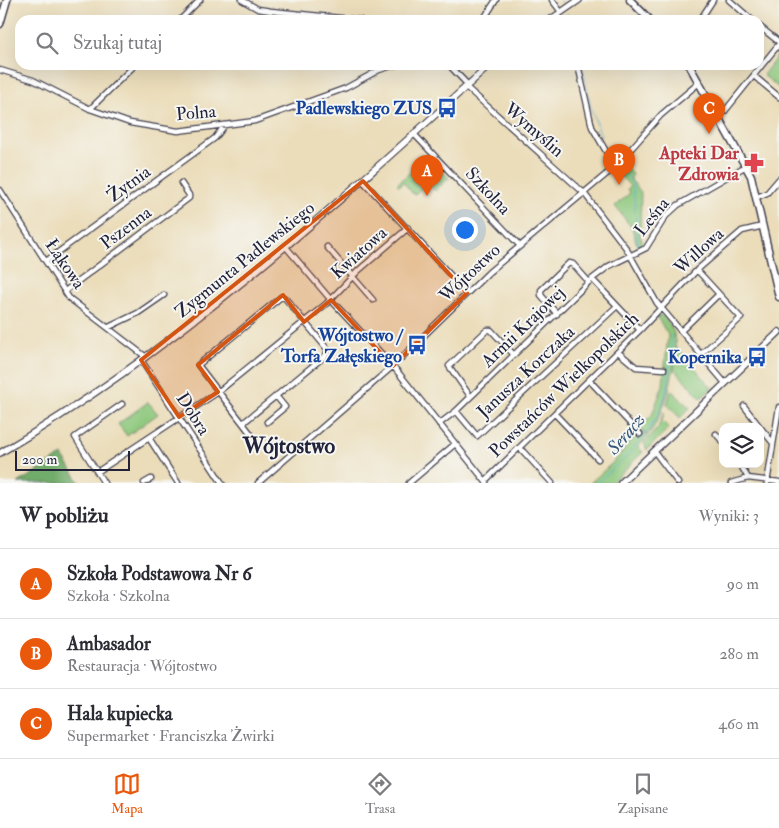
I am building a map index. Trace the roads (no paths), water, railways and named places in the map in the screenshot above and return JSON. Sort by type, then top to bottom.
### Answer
[{"type":"main road","points":[[0,24],[7,0]]},
{"type":"main road","points":[[630,0],[645,15]]},
{"type":"main road","points":[[692,70],[746,166],[757,197],[779,297]]},
{"type":"street","points":[[185,15],[200,0]]},
{"type":"street","points":[[242,0],[258,8],[271,11],[311,15]]},
{"type":"street","points":[[487,15],[496,0]]},
{"type":"street","points":[[552,0],[561,12]]},
{"type":"street","points":[[557,15],[579,0]]},
{"type":"street","points":[[703,15],[713,0]]},
{"type":"street","points":[[729,0],[746,15]]},
{"type":"street","points":[[764,30],[779,43],[764,63]]},
{"type":"street","name":"Polna","points":[[0,70],[33,80],[90,110],[130,123],[178,131],[255,121],[346,88],[379,70]]},
{"type":"street","points":[[90,110],[130,70]]},
{"type":"street","name":"Wymyślin","points":[[453,70],[467,86],[584,193],[614,230],[661,308],[725,383]]},
{"type":"street","name":"Zygmunta Padlewskiego","points":[[0,453],[47,426],[144,358],[212,307],[364,180],[485,70]]},
{"type":"street","points":[[579,70],[592,126],[615,166]]},
{"type":"street","points":[[718,115],[759,70]]},
{"type":"street","points":[[754,76],[779,97]]},
{"type":"street","name":"Wójtostwo","points":[[258,483],[393,366],[467,293],[615,166],[661,115],[700,82]]},
{"type":"street","name":"Żytnia","points":[[46,261],[215,138],[225,125]]},
{"type":"street","name":"Szkolna","points":[[414,134],[520,246]]},
{"type":"street","name":"Leśna","points":[[631,256],[650,245],[669,212],[704,188],[746,166]]},
{"type":"street","points":[[757,197],[767,194],[779,179]]},
{"type":"street","points":[[364,180],[467,293]]},
{"type":"street","name":"Pszenna","points":[[65,291],[189,198],[181,183]]},
{"type":"street","name":"Łąkowa","points":[[0,190],[65,291],[78,306],[110,327],[144,358]]},
{"type":"street","name":"Willowa","points":[[661,308],[697,270],[742,231],[763,226]]},
{"type":"street","name":"Kwiatowa","points":[[97,472],[218,392],[331,300],[358,271],[408,228]]},
{"type":"street","points":[[286,247],[331,300],[393,366],[486,482]]},
{"type":"street","points":[[327,247],[373,300]]},
{"type":"street","name":"Armii Krajowej","points":[[439,424],[456,411],[591,281],[609,266],[631,256]]},
{"type":"street","points":[[557,314],[541,295],[541,290],[569,263],[573,264],[618,306],[640,330]]},
{"type":"street","points":[[697,270],[741,318],[701,354]]},
{"type":"street","points":[[681,331],[719,294]]},
{"type":"street","points":[[110,327],[138,313],[164,295]]},
{"type":"street","points":[[242,423],[326,355],[328,350],[285,298],[280,296],[198,365],[250,434]]},
{"type":"street","name":"Janusza Korczaka","points":[[456,411],[477,436],[618,306]]},
{"type":"street","name":"Powstańców Wielkopolskich","points":[[486,482],[661,308]]},
{"type":"street","points":[[470,396],[449,366],[486,330],[491,330],[514,355]]},
{"type":"street","points":[[621,483],[779,332]]},
{"type":"street","points":[[618,352],[636,367],[664,369]]},
{"type":"street","name":"Dobra","points":[[144,358],[179,417],[222,483]]},
{"type":"street","points":[[589,380],[640,434]]},
{"type":"street","points":[[267,422],[285,407],[276,396]]},
{"type":"street","points":[[104,483],[75,437],[122,404]]},
{"type":"street","points":[[744,406],[757,423]]},
{"type":"street","points":[[767,482],[779,407]]},
{"type":"street","points":[[555,414],[598,460]]},
{"type":"street","points":[[764,432],[773,443]]},
{"type":"street","points":[[716,434],[719,437]]},
{"type":"street","points":[[149,438],[178,483]]},
{"type":"street","points":[[409,483],[456,444]]},
{"type":"street","points":[[520,448],[552,483]]},
{"type":"street","points":[[654,451],[678,483]]},
{"type":"street","points":[[742,468],[748,478]]},
{"type":"street","points":[[144,483],[151,478]]},
{"type":"street","points":[[731,483],[748,478],[767,482],[779,482]]},
{"type":"waterway","name":"Seracz","points":[[560,0],[563,4]]},
{"type":"waterway","name":"Seracz","points":[[583,70],[591,108],[601,136]]},
{"type":"waterway","name":"Seracz","points":[[620,167],[633,184],[638,248]]},
{"type":"waterway","name":"Seracz","points":[[597,483],[639,443],[648,432],[662,407],[670,372],[672,335]]},
{"type":"place","name":"Padlewskiego ZUS","points":[[447,108]]},
{"type":"place","name":"Hala kupiecka","points":[[709,134]]},
{"type":"place","name":"Apteki Dar Zdrowia","points":[[754,163]]},
{"type":"place","name":"Ambasador","points":[[619,185]]},
{"type":"place","name":"Szkoła Podstawowa Nr 6","points":[[427,196]]},
{"type":"place","name":"Wójtostwo / Torfa Załęskiego","points":[[417,345]]},
{"type":"place","name":"Kopernika","points":[[757,357]]},
{"type":"district","name":"Wójtostwo","points":[[289,446]]}]
